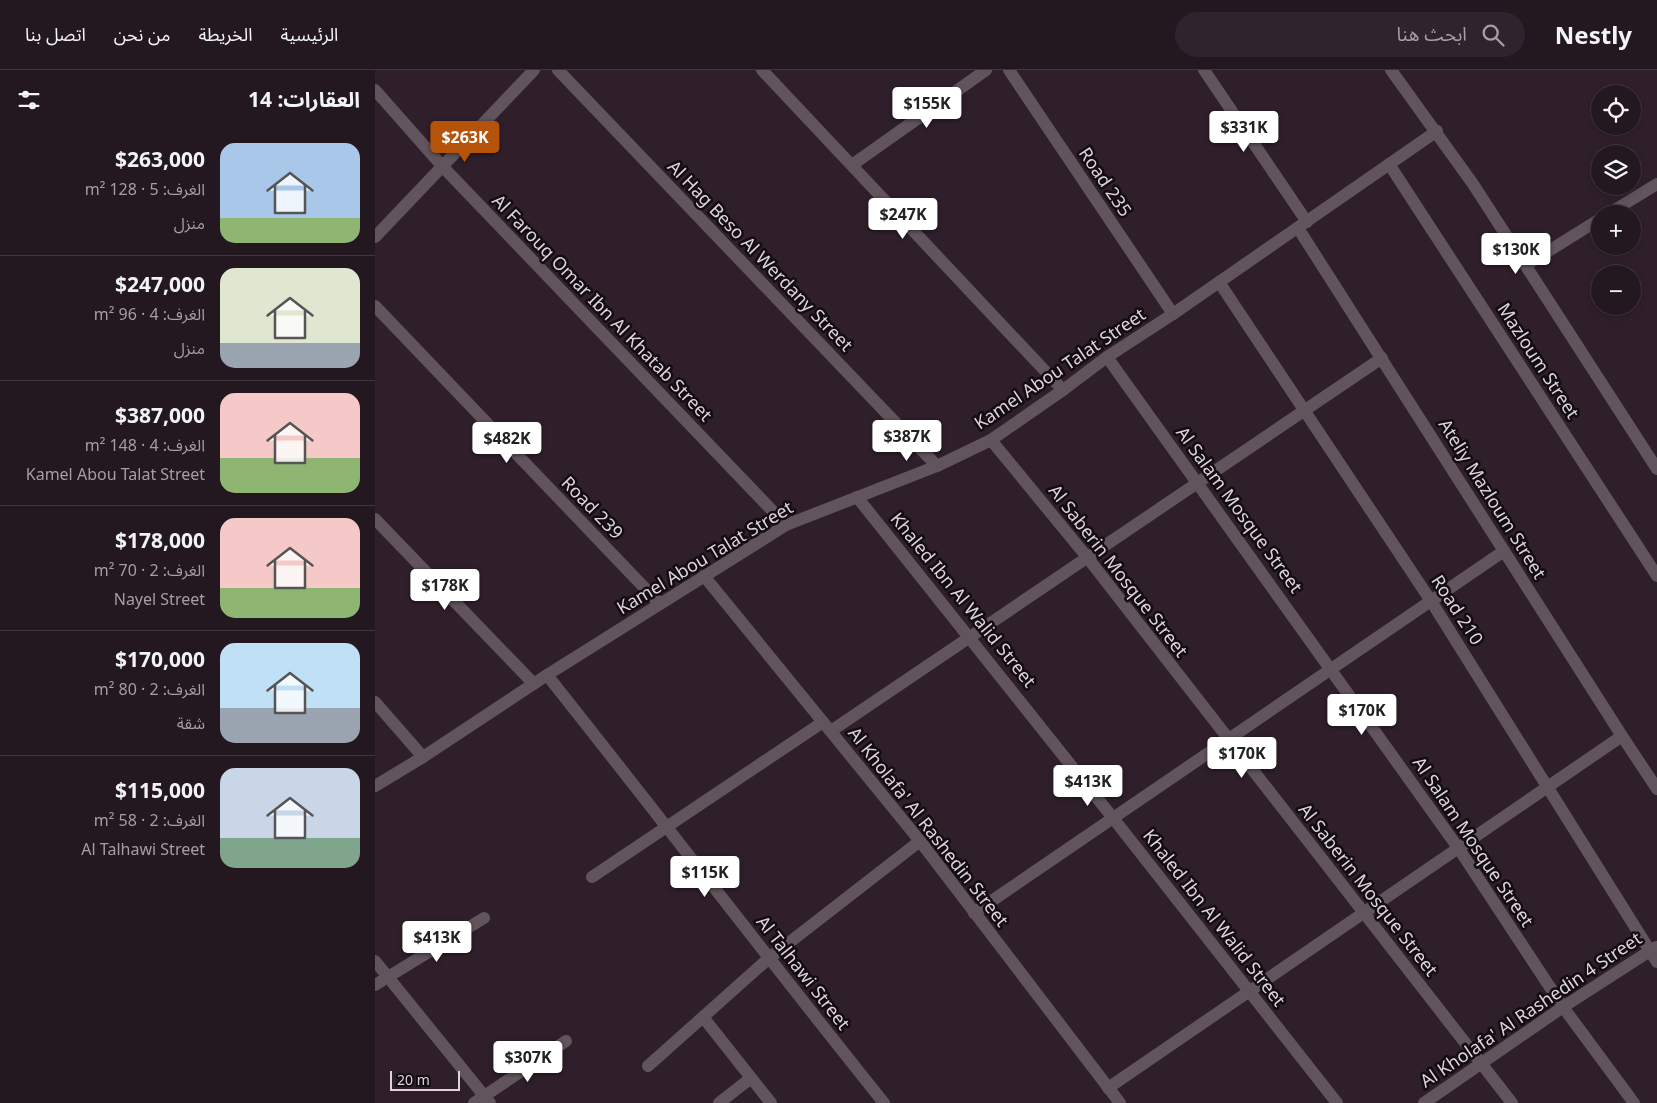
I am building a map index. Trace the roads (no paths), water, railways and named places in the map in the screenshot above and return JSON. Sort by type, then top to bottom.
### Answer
[{"type":"street","points":[[375,237],[534,70]]},
{"type":"street","name":"Al Hag Beso Al Werdany Street","points":[[558,70],[937,466]]},
{"type":"street","points":[[762,70],[1063,390]]},
{"type":"street","points":[[852,165],[986,70]]},
{"type":"street","name":"Road 235","points":[[1009,70],[1173,314]]},
{"type":"street","name":"Ateliy Mazloum Street","points":[[1204,70],[1303,225],[1382,358],[1657,789]]},
{"type":"street","points":[[1391,70],[1437,131],[1657,469]]},
{"type":"street","name":"Al Farouq Omar Ibn Al Khatab Street","points":[[375,90],[443,167],[786,525]]},
{"type":"street","name":"Kamel Abou Talat Street","points":[[375,786],[786,525],[937,466],[991,440],[1107,357],[1303,225],[1437,131]]},
{"type":"street","name":"Mazloum Street","points":[[1389,164],[1657,576]]},
{"type":"street","points":[[1623,205],[1657,184]]},
{"type":"street","points":[[1526,265],[1591,225]]},
{"type":"street","name":"Road 210","points":[[1219,282],[1431,601],[1547,787],[1653,949],[1657,962]]},
{"type":"street","name":"Road 239","points":[[375,306],[660,604]]},
{"type":"street","name":"Al Salam Mosque Street","points":[[1107,357],[1459,849],[1563,1008],[1634,1103]]},
{"type":"street","points":[[591,877],[667,827],[970,637],[1382,358]]},
{"type":"street","name":"Al Saberin Mosque Street","points":[[991,440],[1087,558],[1511,1103]]},
{"type":"street","name":"Khaled Ibn Al Walid Street","points":[[857,497],[970,637],[1337,1103]]},
{"type":"street","points":[[375,519],[534,684]]},
{"type":"street","points":[[974,912],[1504,551]]},
{"type":"street","name":"Al Kholafa' Al Rashedin Street","points":[[705,576],[920,841],[1118,1102]]},
{"type":"street","name":"Al Talhawi Street","points":[[547,675],[768,959],[884,1103]]},
{"type":"street","points":[[375,702],[423,757]]},
{"type":"street","points":[[1108,1088],[1622,736]]},
{"type":"street","points":[[648,1066],[768,959],[920,841]]},
{"type":"street","points":[[375,986],[484,918]]},
{"type":"street","name":"Al Kholafa' Al Rashedin 4 Street","points":[[1424,1103],[1653,949]]},
{"type":"street","points":[[375,961],[483,1101],[566,1041]]},
{"type":"street","points":[[703,1017],[771,1103]]},
{"type":"street","points":[[719,1103],[751,1078]]}]
